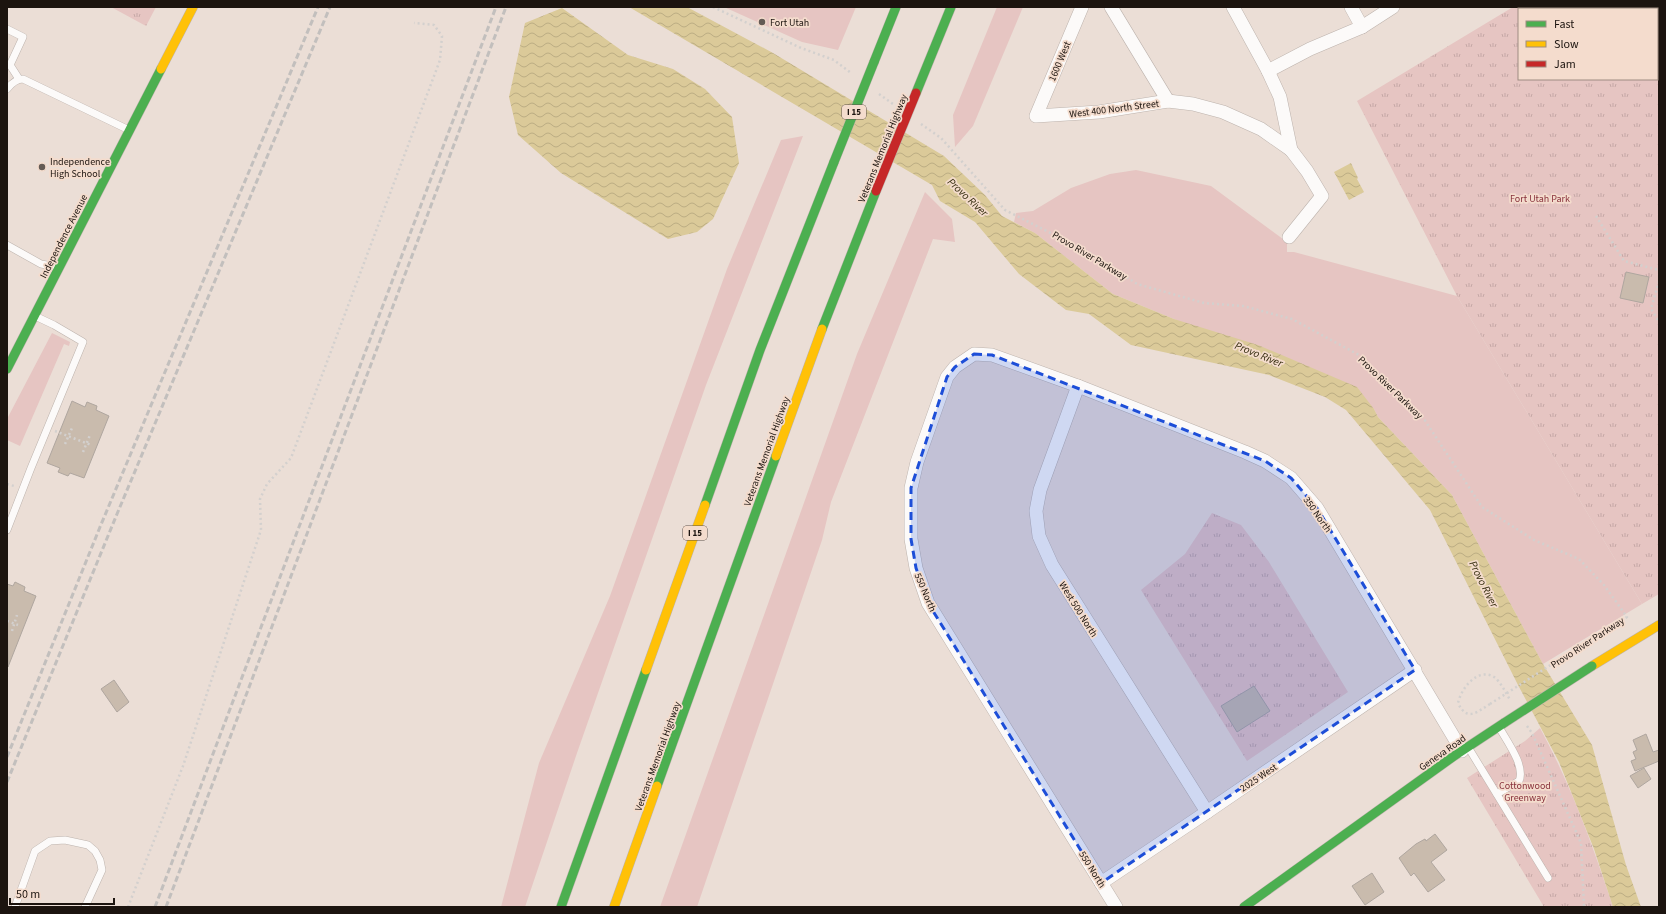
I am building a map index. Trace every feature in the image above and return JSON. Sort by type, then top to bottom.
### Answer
[{"type":"main road","name":"Independence Avenue","points":[[7,369],[193,7]]},
{"type":"main road","name":"I 15","points":[[561,907],[760,350],[896,7]]},
{"type":"main road","name":"Veterans Memorial Highway","points":[[614,907],[813,352],[876,191],[951,7]]},
{"type":"main road","name":"Geneva Road","points":[[1253,905],[1465,749],[1592,666],[1659,625]]},
{"type":"street","name":"1600 West","points":[[1036,116],[1082,7]]},
{"type":"street","points":[[1111,7],[1168,101]]},
{"type":"street","points":[[1233,7],[1268,71],[1280,97],[1291,150],[1322,196],[1289,236]]},
{"type":"street","points":[[1352,7],[1362,27]]},
{"type":"street","points":[[1268,71],[1310,49],[1362,27],[1393,7]]},
{"type":"street","name":"West 400 North Street","points":[[1036,116],[1100,112],[1168,101],[1193,104],[1223,112],[1261,129],[1291,150]]},
{"type":"street","name":"550 North","points":[[1078,386],[992,355],[974,354],[955,367],[947,377],[917,462],[911,488],[911,539],[916,568],[928,603],[1116,907]]},
{"type":"street","name":"350 North","points":[[1078,386],[1245,452],[1265,461],[1291,478],[1317,508],[1415,670],[1465,749]]},
{"type":"street","name":"West 500 North","points":[[1078,386],[1040,490],[1036,511],[1039,536],[1052,565],[1207,812]]},
{"type":"street","name":"2025 West","points":[[1101,883],[1415,670]]},
{"type":"lane","points":[[7,29],[23,37],[10,65],[19,79]]},
{"type":"lane","points":[[7,89],[19,79],[23,79],[129,130]]},
{"type":"lane","points":[[7,245],[41,264],[59,267]]},
{"type":"lane","points":[[7,530],[83,342],[54,325],[34,316]]},
{"type":"lane","points":[[1497,794],[1519,781],[1521,775],[1514,753],[1501,725]]},
{"type":"lane","points":[[1465,749],[1497,794],[1548,878]]},
{"type":"lane","points":[[15,907],[35,851],[50,842],[65,840],[88,845],[95,851],[100,860],[102,870],[85,907]]},
{"type":"path","points":[[713,7],[800,48],[834,60],[852,74]]},
{"type":"path","points":[[128,907],[183,766],[261,530],[260,499],[267,484],[290,458],[440,60],[442,36],[434,25],[414,23]]},
{"type":"path","points":[[878,92],[896,106]]},
{"type":"path","name":"Provo River Parkway","points":[[915,120],[941,138],[1005,210],[1090,253],[1137,284],[1204,303],[1243,306],[1292,319],[1359,356],[1424,420],[1482,506],[1534,540],[1579,559],[1604,585],[1627,617],[1580,646],[1490,704],[1474,714],[1468,714],[1462,710],[1458,703],[1460,695],[1470,682],[1482,675],[1494,677],[1510,700]]},
{"type":"path","points":[[1596,216],[1624,261],[1659,270]]},
{"type":"path","points":[[1659,280],[1651,309],[1659,322]]},
{"type":"path","points":[[47,428],[91,445]]},
{"type":"path","points":[[65,444],[72,428]]},
{"type":"path","points":[[83,452],[90,435]]},
{"type":"path","points":[[12,631],[16,624],[17,615]]},
{"type":"path","points":[[7,620],[16,624]]},
{"type":"path","points":[[1524,720],[1532,733],[1581,843],[1584,907]]},
{"type":"highlighted area","points":[[974,354],[992,355],[1265,461],[1291,478],[1317,508],[1415,670],[1101,883],[928,603],[916,568],[911,539],[911,488],[947,377],[955,367]]},
{"type":"green space","points":[[111,7],[156,7],[146,26]]},
{"type":"green space","points":[[724,7],[856,7],[838,50],[802,42]]},
{"type":"green space","points":[[997,7],[1023,7],[973,126],[955,147],[953,115]]},
{"type":"green space","name":"Fort Utah Park","points":[[1513,7],[1659,7],[1659,594],[1642,604],[1457,296],[1357,101]]},
{"type":"green space","points":[[803,136],[706,385],[577,753],[525,907],[501,907],[539,763],[610,596],[727,269],[781,140]]},
{"type":"green space","points":[[1136,170],[1211,186],[1287,242],[1287,252],[1294,252],[1457,296],[1642,604],[1543,664],[1452,495],[1378,417],[1374,409],[1174,319],[1113,294],[1035,233],[1014,222],[1016,213],[1033,211],[1071,188],[1110,174]]},
{"type":"green space","points":[[925,192],[952,219],[955,242],[933,239],[831,502],[822,540],[697,907],[660,907],[857,354]]},
{"type":"green space","points":[[52,333],[70,342],[69,346],[64,344],[20,446],[7,440],[7,419]]},
{"type":"green space","points":[[1212,513],[1241,525],[1269,562],[1348,692],[1247,761],[1141,590],[1185,554]]},
{"type":"green space","name":"Cottonwood Greenway","points":[[1540,728],[1562,771],[1581,816],[1613,907],[1544,907],[1467,778],[1525,741]]},
{"type":"water","name":"Provo River","points":[[629,7],[687,7],[773,53],[944,156],[985,195],[1002,216],[1035,233],[1113,294],[1174,319],[1258,345],[1357,387],[1374,409],[1378,417],[1452,495],[1543,664],[1592,745],[1626,865],[1641,907],[1613,907],[1594,849],[1559,762],[1518,685],[1430,510],[1346,410],[1325,397],[1269,375],[1131,345],[1089,314],[1066,310],[1019,274],[975,222],[940,201],[932,185]]},
{"type":"water","points":[[562,8],[628,55],[673,69],[705,89],[732,117],[739,163],[713,219],[697,232],[668,239],[561,173],[518,135],[509,97],[525,23]]},
{"type":"water","points":[[1351,163],[1364,192],[1349,200],[1334,172]]},
{"type":"building","points":[[1626,272],[1649,277],[1643,303],[1620,298]]},
{"type":"building","points":[[72,401],[85,407],[87,402],[97,406],[96,410],[109,416],[84,478],[70,473],[68,476],[58,472],[60,468],[47,463]]},
{"type":"building","points":[[15,582],[25,587],[24,591],[36,596],[8,667],[7,584],[13,586]]},
{"type":"building","points":[[114,680],[129,702],[117,712],[101,689]]},
{"type":"building","points":[[1254,686],[1270,711],[1237,732],[1221,706]]},
{"type":"building","points":[[1646,734],[1653,752],[1659,750],[1659,761],[1635,771],[1631,761],[1636,759],[1633,752],[1637,750],[1633,740]]},
{"type":"building","points":[[1644,768],[1651,779],[1638,788],[1630,776]]},
{"type":"building","points":[[1435,834],[1447,850],[1431,862],[1445,880],[1428,892],[1414,873],[1411,876],[1399,858],[1416,844],[1425,839],[1426,841]]},
{"type":"building","points":[[1372,873],[1384,892],[1365,905],[1352,886]]},
{"type":"railway","points":[[7,757],[100,527],[318,7]]},
{"type":"railway","points":[[7,782],[117,514],[330,7]]},
{"type":"railway","points":[[155,907],[496,7]]},
{"type":"railway","points":[[166,907],[506,7]]},
{"type":"traffic: fast","points":[[874,62],[896,7]]},
{"type":"traffic: fast","points":[[916,93],[951,7]]},
{"type":"traffic: fast","points":[[834,162],[874,62]]},
{"type":"traffic: fast","points":[[7,369],[161,69]]},
{"type":"traffic: fast","points":[[705,505],[760,350],[834,162]]},
{"type":"traffic: fast","points":[[822,329],[876,191]]},
{"type":"traffic: fast","points":[[657,786],[776,456]]},
{"type":"traffic: fast","points":[[1504,723],[1592,666]]},
{"type":"traffic: fast","points":[[561,907],[646,670]]},
{"type":"traffic: fast","points":[[1244,907],[1454,756],[1504,723]]},
{"type":"traffic: slow","points":[[161,69],[193,7]]},
{"type":"traffic: slow","points":[[776,456],[822,329]]},
{"type":"traffic: slow","points":[[646,670],[705,505]]},
{"type":"traffic: slow","points":[[1592,666],[1659,625]]},
{"type":"traffic: slow","points":[[614,907],[657,786]]},
{"type":"traffic: jam","points":[[876,191],[916,93]]},
{"type":"place","name":"Fort Utah","points":[[762,22]]},
{"type":"place","name":"Independence High School","points":[[42,167]]}]
